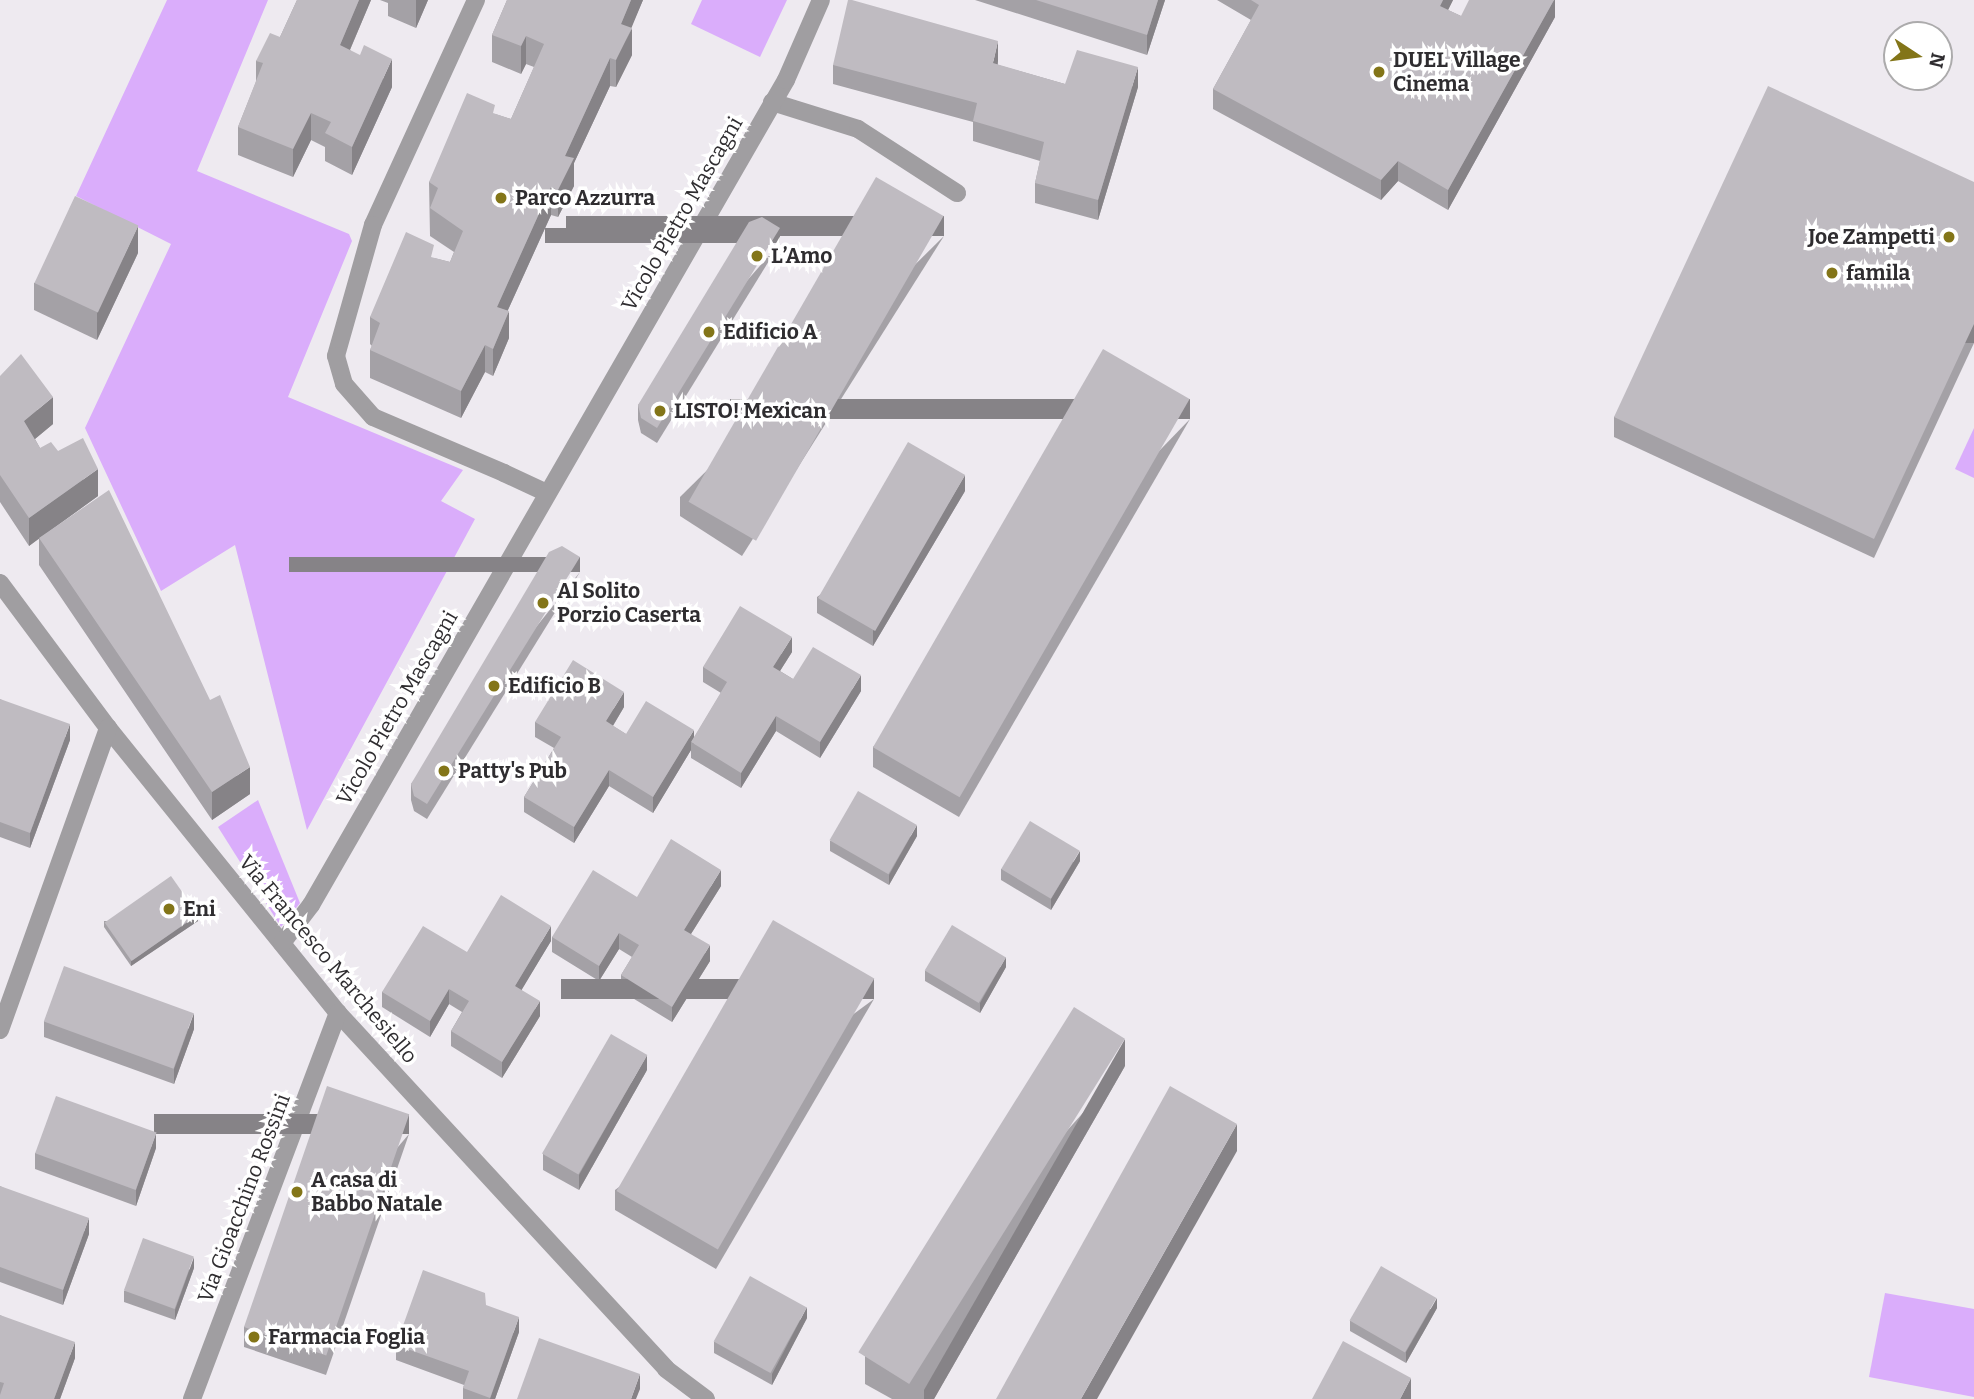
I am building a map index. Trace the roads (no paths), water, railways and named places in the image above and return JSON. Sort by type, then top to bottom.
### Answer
[{"type":"street","points":[[476,0],[373,225],[336,356],[344,384],[373,417],[547,493]]},
{"type":"street","name":"Vicolo Pietro Mascagni","points":[[282,943],[311,905],[772,102],[821,0]]},
{"type":"street","points":[[772,102],[858,129],[957,193]]},
{"type":"street","name":"Via Francesco Marchesiello","points":[[0,583],[108,727],[338,1013],[666,1368],[706,1399]]},
{"type":"street","points":[[0,1030],[108,727]]},
{"type":"street","name":"Via Gioacchino Rossini","points":[[192,1399],[338,1013]]},
{"type":"place","name":"DUEL Village Cinema","points":[[1379,72]]},
{"type":"place","name":"Parco Azzurra","points":[[501,198]]},
{"type":"place","name":"Joe Zampetti","points":[[1949,237]]},
{"type":"place","name":"L’Amo","points":[[757,256]]},
{"type":"place","name":"famila","points":[[1832,273]]},
{"type":"place","name":"Edificio A","points":[[709,332]]},
{"type":"place","name":"LISTO! Mexican","points":[[660,411]]},
{"type":"place","name":"Al Solito Porzio Caserta","points":[[543,603]]},
{"type":"place","name":"Edificio B","points":[[494,686]]},
{"type":"place","name":"Patty's Pub","points":[[444,771]]},
{"type":"place","name":"Eni","points":[[169,909]]},
{"type":"place","name":"A casa di Babbo Natale","points":[[297,1192]]},
{"type":"place","name":"Farmacia Foglia","points":[[254,1337]]}]
